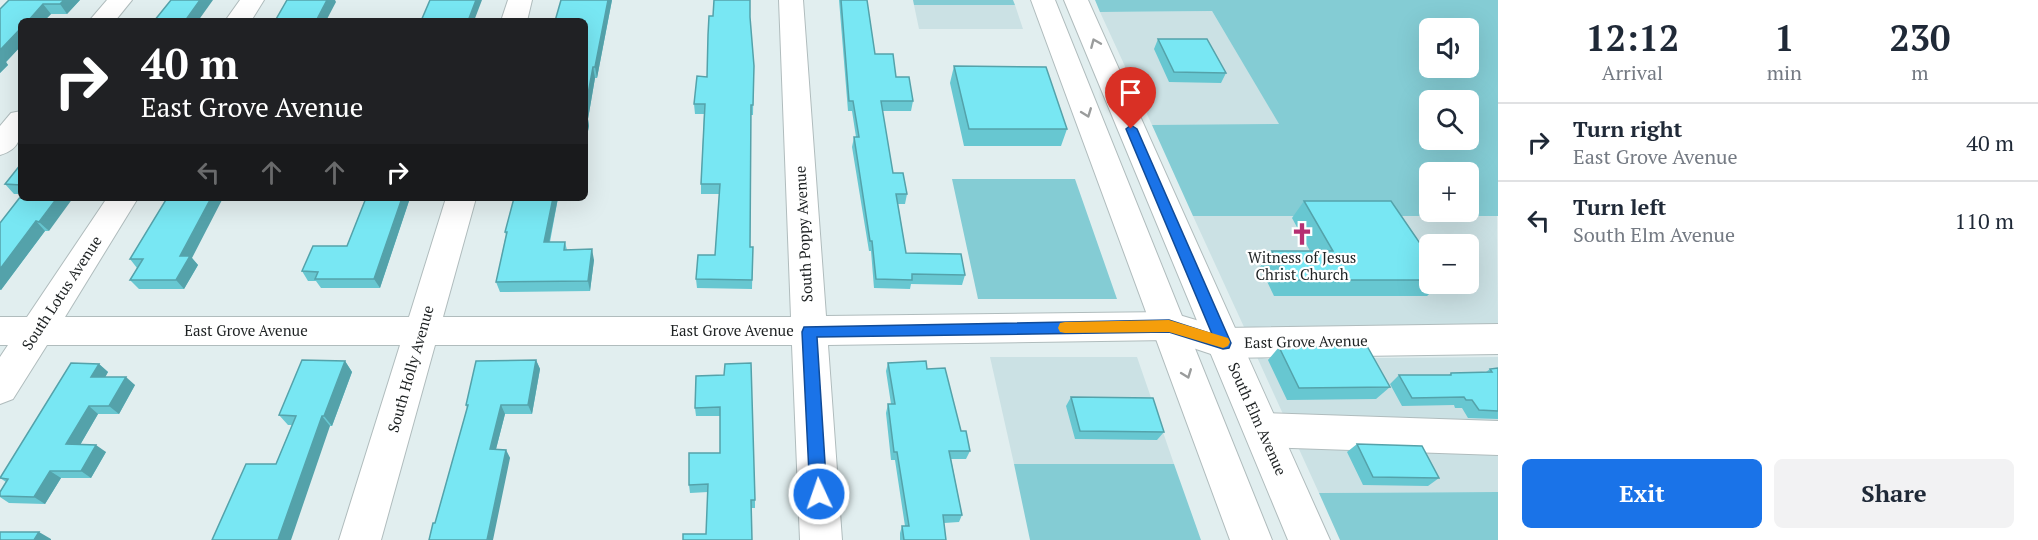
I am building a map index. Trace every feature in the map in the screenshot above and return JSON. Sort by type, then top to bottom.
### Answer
[{"type":"street","points":[[105,18],[120,0]]},
{"type":"street","points":[[240,18],[252,0]]},
{"type":"street","points":[[515,18],[520,0]]},
{"type":"street","name":"South Poppy Avenue","points":[[791,0],[821,540]]},
{"type":"street","points":[[1043,0],[1251,540]]},
{"type":"street","name":"South Elm Avenue","points":[[1076,0],[1309,540]]},
{"type":"street","points":[[0,145],[18,124]]},
{"type":"street","name":"South Lotus Avenue","points":[[0,388],[121,201]]},
{"type":"street","name":"South Holly Avenue","points":[[360,540],[460,201]]},
{"type":"street","name":"East Grove Avenue","points":[[0,331],[809,332],[1169,326],[1223,343],[1498,339]]},
{"type":"street","points":[[1262,430],[1498,438]]},
{"type":"shaded area","points":[[913,0],[1013,0],[1015,5],[914,5]]},
{"type":"shaded area","points":[[1095,0],[1498,0],[1498,216],[1479,216],[1479,162],[1419,162],[1419,216],[1193,216],[1152,125],[1279,124],[1212,11],[1100,12]]},
{"type":"shaded area","points":[[914,5],[1015,5],[1023,29],[919,29]]},
{"type":"shaded area","points":[[1212,11],[1280,125],[1152,125],[1100,12]]},
{"type":"shaded area","points":[[952,179],[1075,179],[1117,299],[978,299]]},
{"type":"shaded area","points":[[1419,215],[1419,222],[1479,222],[1479,215],[1497,215],[1498,326],[1244,327],[1193,216]]},
{"type":"shaded area","points":[[990,357],[1137,357],[1174,464],[1014,464]]},
{"type":"shaded area","points":[[1257,357],[1268,359],[1498,357],[1498,492],[1319,493]]},
{"type":"shaded area","points":[[1014,464],[1174,464],[1201,540],[1030,540]]},
{"type":"shaded area","points":[[1498,492],[1498,540],[1340,540],[1319,493]]},
{"type":"building","points":[[9,0],[64,0],[60,4],[43,4],[31,18],[18,18],[18,31],[0,50],[0,9]]},
{"type":"building","points":[[171,0],[200,0],[187,18],[156,18]]},
{"type":"building","points":[[287,0],[327,0],[318,18],[277,18]]},
{"type":"building","points":[[430,0],[476,0],[469,18],[422,18]]},
{"type":"building","points":[[561,0],[608,0],[588,94],[588,18],[556,18]]},
{"type":"building","points":[[714,0],[750,0],[754,66],[753,105],[751,105],[750,247],[753,247],[752,280],[696,279],[698,255],[715,255],[720,184],[701,184],[705,104],[694,104],[697,76],[707,77],[709,16],[713,16]]},
{"type":"building","points":[[841,0],[867,0],[875,54],[893,54],[896,77],[909,77],[913,101],[881,101],[893,173],[903,173],[907,194],[896,194],[906,253],[961,254],[965,275],[912,274],[912,280],[876,279],[872,241],[870,241],[854,137],[859,137],[853,101],[849,101]]},
{"type":"building","points":[[1158,39],[1207,39],[1226,73],[1174,72]]},
{"type":"building","points":[[954,66],[1046,67],[1067,129],[969,129]]},
{"type":"building","points":[[18,168],[18,185],[5,184]]},
{"type":"building","points":[[18,200],[55,201],[39,222],[36,221],[0,269],[0,223]]},
{"type":"building","points":[[165,201],[209,201],[180,256],[190,256],[176,280],[130,280],[143,259],[130,259]]},
{"type":"building","points":[[365,201],[401,201],[374,279],[315,279],[318,272],[302,271],[313,246],[347,246]]},
{"type":"building","points":[[513,201],[552,201],[544,242],[565,242],[564,250],[592,249],[588,281],[496,282],[507,232],[505,232]]},
{"type":"building","points":[[1304,201],[1391,201],[1419,242],[1419,280],[1287,280],[1272,251],[1333,251]]},
{"type":"building","points":[[1367,346],[1390,387],[1299,388],[1279,347]]},
{"type":"building","points":[[302,360],[345,361],[324,416],[322,416],[278,540],[212,540],[246,464],[276,464],[296,416],[279,415]]},
{"type":"building","points":[[536,360],[528,405],[501,405],[490,449],[506,450],[487,540],[429,540],[468,405],[466,405],[476,361]]},
{"type":"building","points":[[926,361],[927,369],[945,368],[961,431],[966,431],[970,451],[949,451],[962,515],[943,515],[946,540],[904,540],[902,526],[909,526],[897,452],[894,452],[888,404],[895,404],[888,363]]},
{"type":"building","points":[[71,363],[99,364],[91,377],[126,377],[109,406],[89,406],[66,444],[96,445],[81,471],[50,471],[34,497],[0,496],[8,479],[0,478]]},
{"type":"building","points":[[751,363],[755,500],[751,500],[752,540],[683,540],[683,534],[706,534],[708,484],[689,485],[689,453],[720,453],[720,407],[695,408],[696,376],[724,375],[725,364]]},
{"type":"building","points":[[1498,368],[1498,411],[1479,410],[1472,400],[1466,400],[1464,397],[1412,398],[1399,375],[1451,375],[1451,373],[1492,372],[1490,369]]},
{"type":"building","points":[[1071,397],[1153,398],[1164,432],[1080,431]]},
{"type":"building","points":[[1357,444],[1422,446],[1439,478],[1373,477]]},
{"type":"building","points":[[0,532],[39,532],[34,540],[0,540]]},
{"type":"slow traffic","points":[[1065,328],[1169,326],[1223,342]]},
{"type":"place","name":"Witness of Jesus Christ Church","points":[[1302,234]]},
{"type":"route","points":[[819,494],[809,332],[1169,326],[1223,343],[1131,129]]}]
